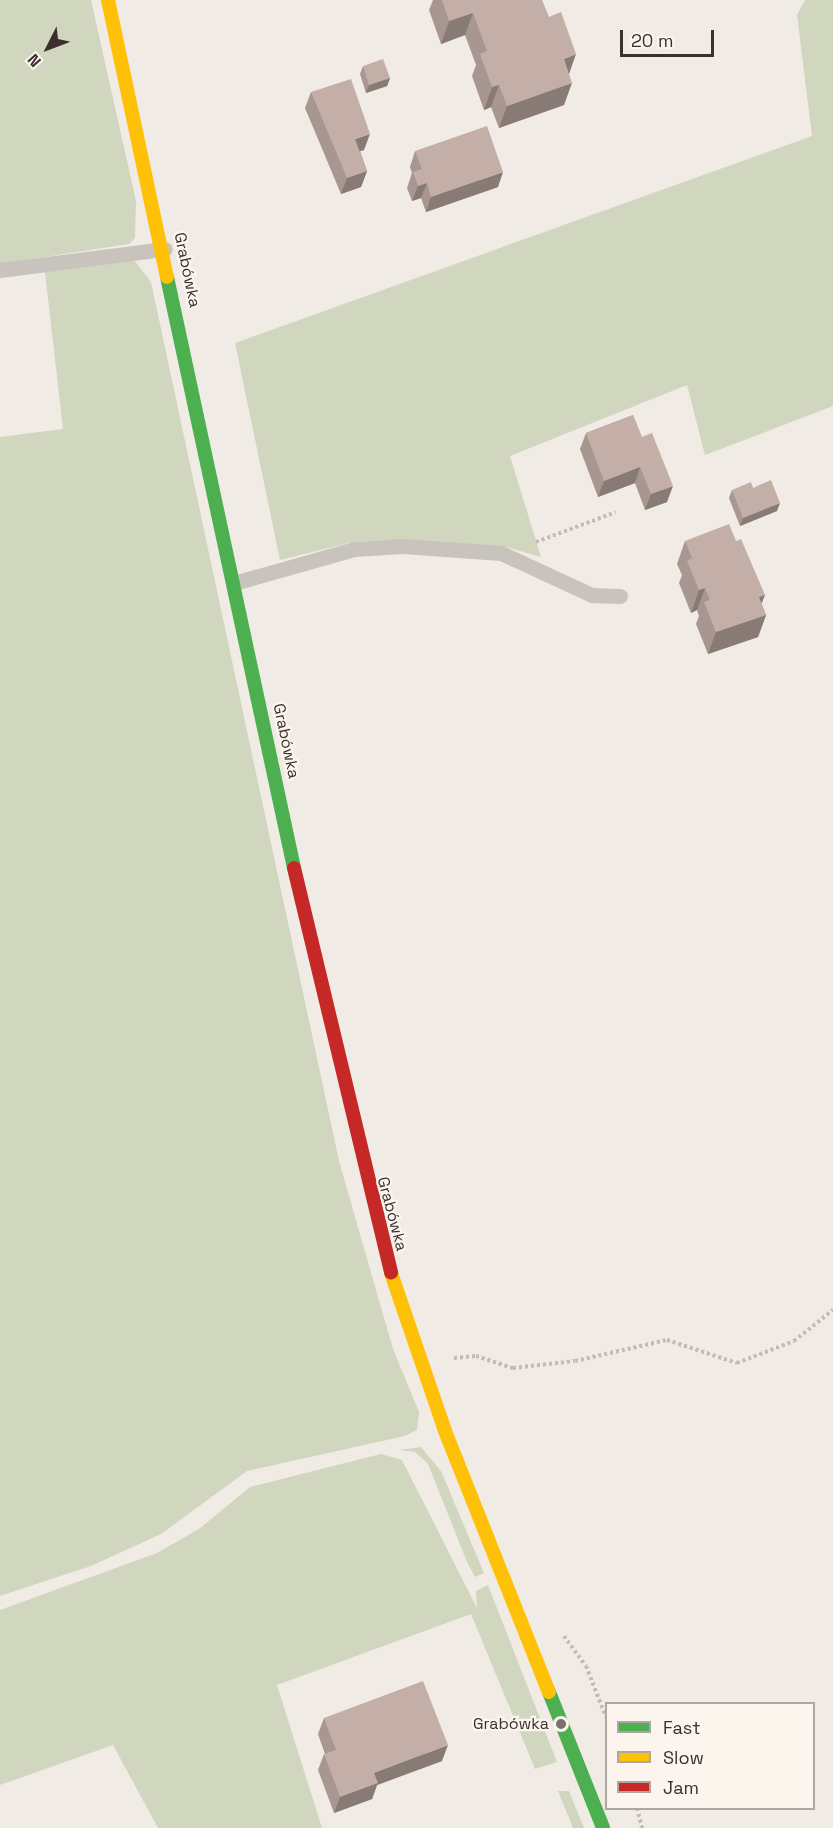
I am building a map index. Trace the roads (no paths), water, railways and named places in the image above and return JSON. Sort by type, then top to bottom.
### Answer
[{"type":"street","name":"Grabówka","points":[[108,0],[165,249],[325,1014],[377,1232],[445,1431],[603,1828]]},
{"type":"lane","points":[[0,270],[165,249]]},
{"type":"lane","points":[[234,583],[354,549],[402,546],[501,553],[592,595],[620,596]]},
{"type":"place","name":"Grabówka","points":[[561,1724]]}]
